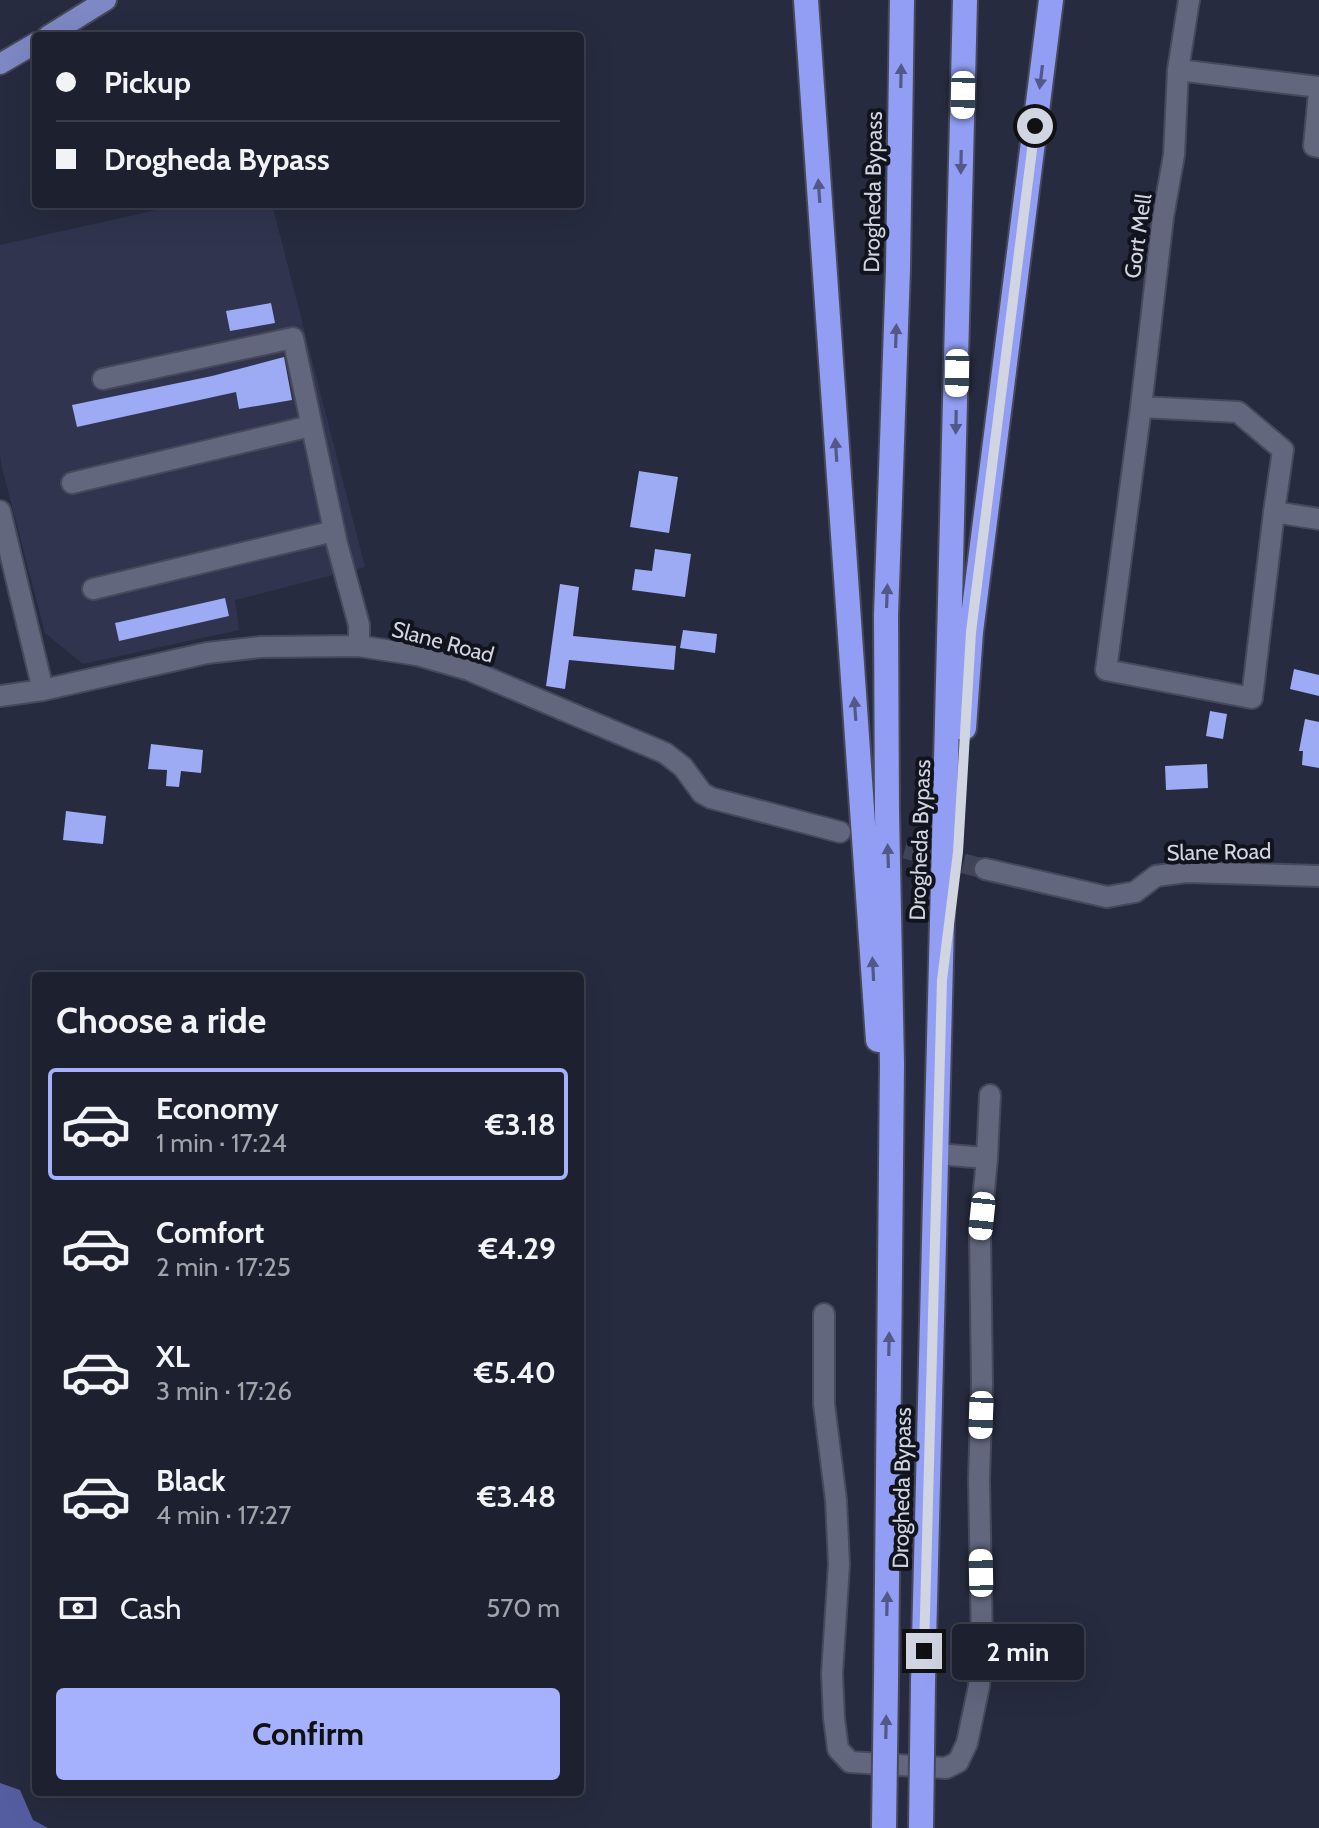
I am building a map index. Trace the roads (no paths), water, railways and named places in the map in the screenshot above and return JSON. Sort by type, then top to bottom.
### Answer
[{"type":"highway","points":[[806,0],[877,1034],[891,1158]]},
{"type":"highway","name":"Drogheda Bypass","points":[[884,1828],[892,966],[886,615],[898,269],[902,0]]},
{"type":"highway","name":"Drogheda Bypass","points":[[921,1828],[965,0]]},
{"type":"highway","points":[[942,980],[958,852],[971,632],[1051,0]]},
{"type":"main road","points":[[54,32],[106,0]]},
{"type":"main road","points":[[0,64],[32,45]]},
{"type":"street","name":"Gort Mell","points":[[1189,0],[1178,70],[1174,155],[1163,217],[1106,670],[1252,698],[1274,512]]},
{"type":"street","points":[[1178,70],[1319,90],[1314,146],[1319,147]]},
{"type":"street","points":[[103,379],[293,338],[334,531],[359,625],[359,646]]},
{"type":"street","points":[[1141,407],[1238,412],[1283,450],[1274,512],[1319,519]]},
{"type":"street","points":[[72,483],[311,426]]},
{"type":"street","points":[[0,511],[43,690]]},
{"type":"street","points":[[93,589],[334,531]]},
{"type":"street","name":"Slane Road","points":[[0,696],[43,690],[207,653],[299,645],[359,646],[417,655],[469,670],[665,753],[683,767],[702,793],[711,798],[840,832]]},
{"type":"street","name":"Slane Road","points":[[985,869],[1107,897],[1135,892],[1156,876],[1186,872],[1319,876]]},
{"type":"street","points":[[824,1314],[824,1404],[836,1500],[838,1550],[832,1674],[838,1749],[850,1762],[946,1768],[958,1762],[967,1743],[979,1686],[982,1645],[980,1234],[990,1095]]},
{"type":"street","points":[[937,1154],[987,1158]]},
{"type":"tunnel","points":[[876,841],[985,869]]}]
